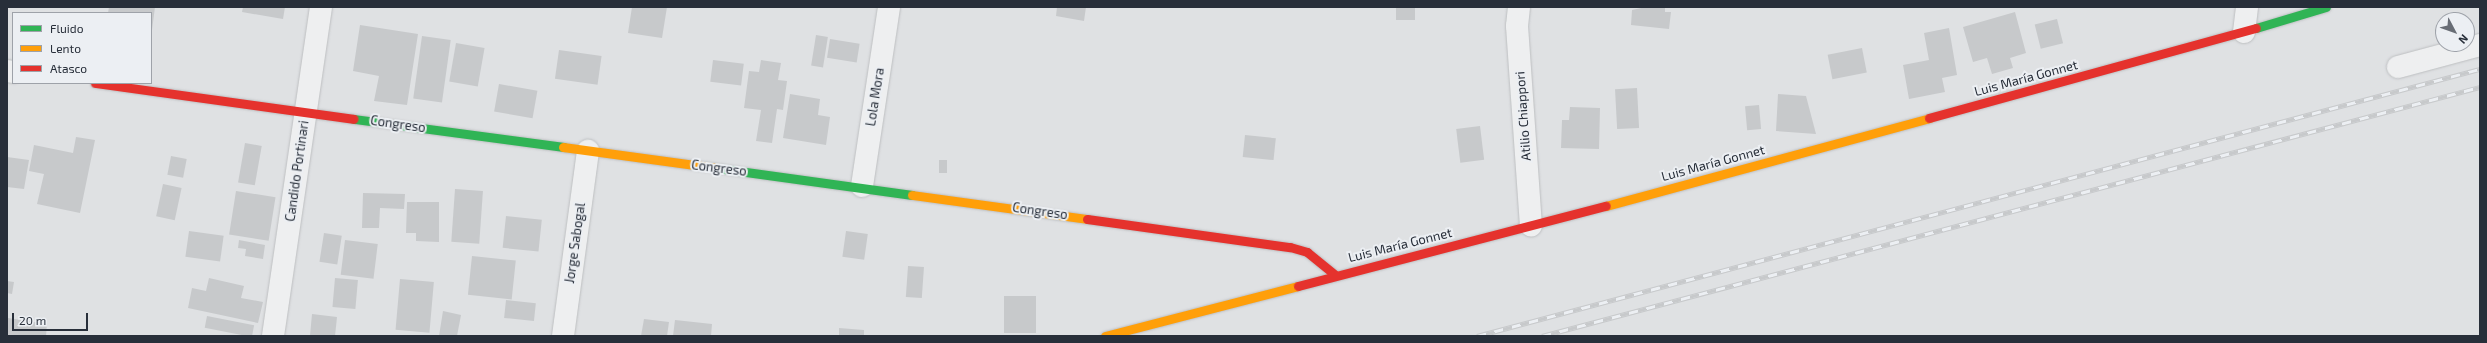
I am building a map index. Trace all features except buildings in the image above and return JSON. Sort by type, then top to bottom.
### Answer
[{"type":"street","name":"Candido Portinari","points":[[273,336],[321,7]]},
{"type":"street","name":"Lola Mora","points":[[862,186],[889,7]]},
{"type":"street","name":"Atilio Chiappori","points":[[1519,7],[1517,26],[1531,226]]},
{"type":"street","points":[[2244,32],[2247,7]]},
{"type":"street","name":"Luis María Gonnet","points":[[1105,336],[1335,275],[1531,226],[2244,32],[2326,7]]},
{"type":"street","points":[[2398,67],[2480,44]]},
{"type":"street","name":"Congreso","points":[[102,84],[588,151],[862,186],[1290,247],[1307,252],[1335,275]]},
{"type":"street","name":"Jorge Sabogal","points":[[563,336],[588,151]]},
{"type":"railway","points":[[1477,336],[2480,69]]},
{"type":"railway","points":[[1542,336],[2480,87]]},
{"type":"traffic: fast","points":[[2256,28],[2326,7]]},
{"type":"traffic: fast","points":[[354,119],[563,147]]},
{"type":"traffic: fast","points":[[717,168],[912,195]]},
{"type":"traffic: slow","points":[[1606,206],[1929,118]]},
{"type":"traffic: slow","points":[[563,147],[717,168]]},
{"type":"traffic: slow","points":[[912,195],[1087,219]]},
{"type":"traffic: slow","points":[[1105,336],[1298,286]]},
{"type":"traffic: jam","points":[[1929,118],[2256,28]]},
{"type":"traffic: jam","points":[[102,84],[354,119]]},
{"type":"traffic: jam","points":[[1298,286],[1606,206]]},
{"type":"traffic: jam","points":[[1087,219],[1290,247],[1307,252],[1335,275]]}]
